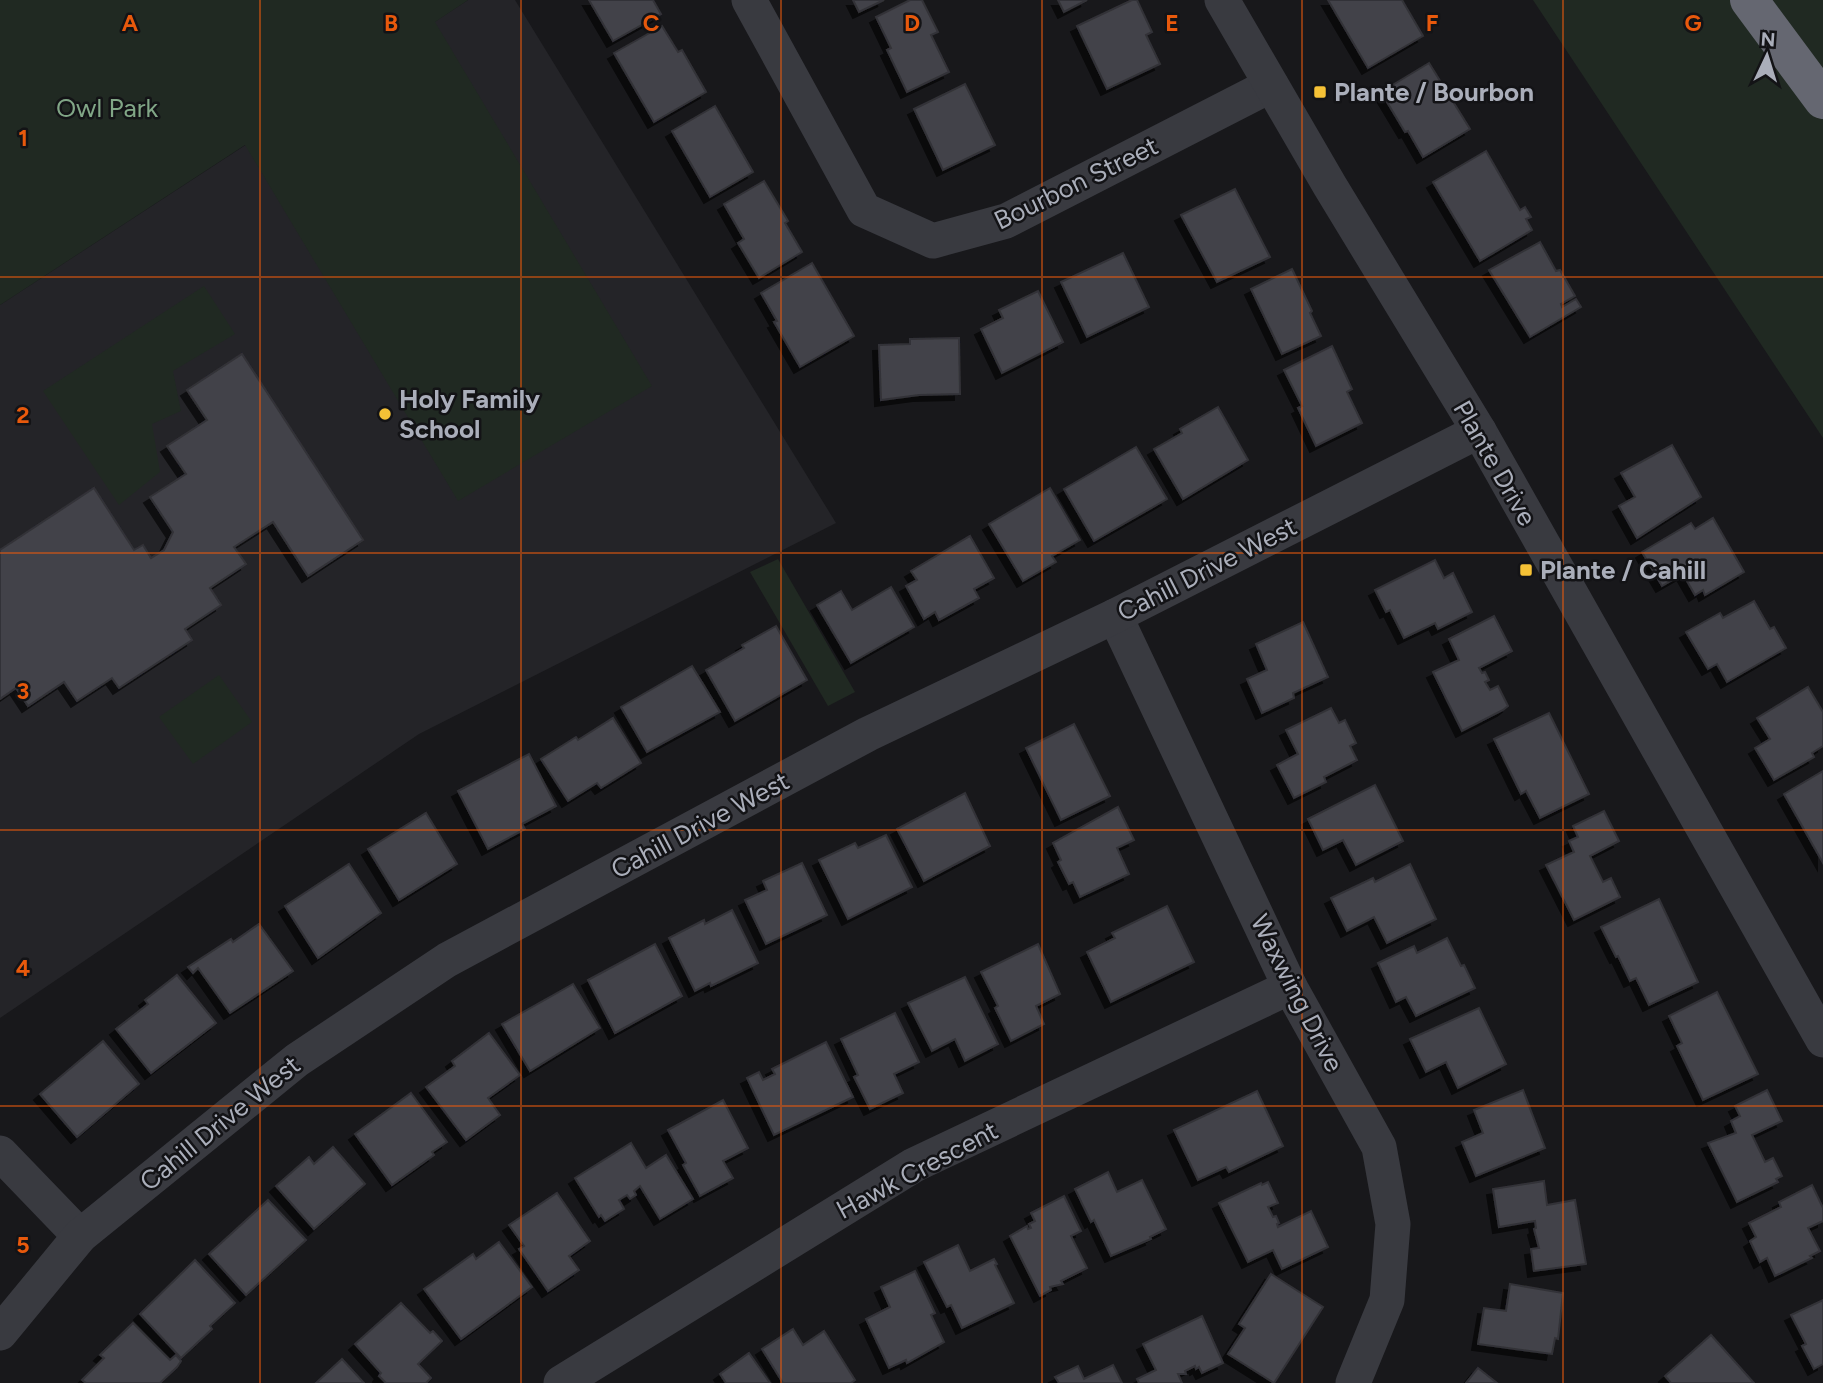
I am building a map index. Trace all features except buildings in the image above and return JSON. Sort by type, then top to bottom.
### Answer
[{"type":"highway","points":[[1749,0],[1823,100]]},
{"type":"highway","points":[[1759,0],[1823,73]]},
{"type":"street","name":"Bourbon Street","points":[[749,0],[864,210],[933,241],[1006,221],[1271,85]]},
{"type":"street","name":"Plante Drive","points":[[1222,0],[1479,431],[1823,1040]]},
{"type":"street","name":"Cahill Drive West","points":[[0,1333],[80,1236],[297,1060],[447,960],[868,734],[1115,616],[1479,431]]},
{"type":"street","name":"Waxwing Drive","points":[[1115,616],[1290,987],[1379,1147],[1393,1224],[1387,1300],[1353,1383]]},
{"type":"street","name":"Hawk Crescent","points":[[561,1383],[914,1166],[1290,987]]},
{"type":"street","points":[[0,1153],[80,1236]]},
{"type":"shaded area","name":"Holy Family School","points":[[468,0],[515,0],[836,523],[419,734],[0,1018],[0,305]]},
{"type":"green space","name":"Owl Park","points":[[0,0],[468,0],[435,22],[652,386],[458,501],[245,145],[0,305]]},
{"type":"green space","points":[[1533,0],[1823,0],[1823,438]]},
{"type":"green space","points":[[204,286],[235,334],[173,371],[181,411],[152,424],[160,472],[119,505],[43,391]]},
{"type":"green space","points":[[778,559],[855,692],[828,706],[750,572]]},
{"type":"green space","points":[[219,675],[252,722],[193,764],[159,717]]},
{"type":"place","name":"Plante / Bourbon","points":[[1320,92]]},
{"type":"place","name":"Holy Family School","points":[[385,414]]},
{"type":"place","name":"Plante / Cahill","points":[[1526,570]]}]
